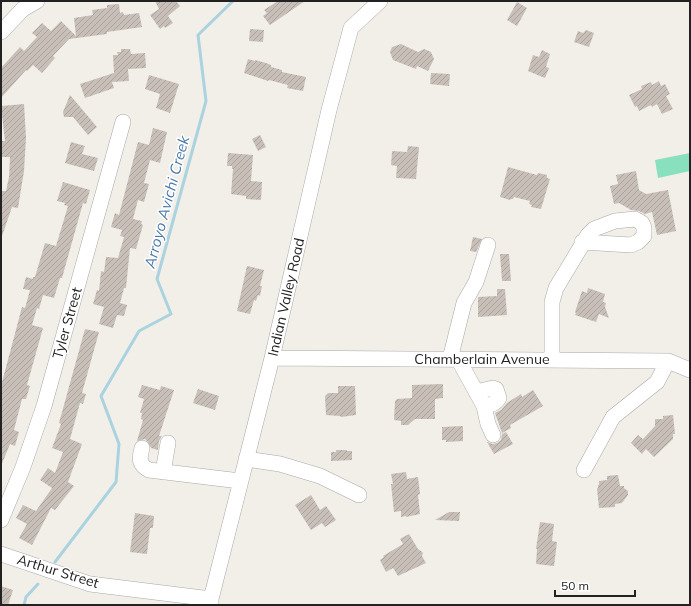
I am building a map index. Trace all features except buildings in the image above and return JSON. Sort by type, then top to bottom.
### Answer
[{"type":"street","points":[[1,32],[23,9],[37,1]]},
{"type":"street","name":"Indian Valley Road","points":[[211,602],[240,481],[272,358],[329,110],[351,28],[380,1]]},
{"type":"street","name":"Tyler Street","points":[[1,520],[23,467],[44,406],[123,122]]},
{"type":"street","points":[[552,360],[552,302],[556,288],[582,242]]},
{"type":"street","points":[[488,245],[476,282],[464,303],[454,359],[476,392],[493,388],[496,390],[499,398],[496,402],[484,406],[488,424],[493,435]]},
{"type":"street","name":"Chamberlain Avenue","points":[[272,358],[668,361],[690,370]]},
{"type":"street","points":[[584,470],[613,418],[657,382],[668,361]]},
{"type":"street","points":[[163,472],[168,443]]},
{"type":"street","points":[[142,448],[140,463],[149,470],[240,481]]},
{"type":"street","points":[[246,459],[280,464],[320,476],[359,495]]},
{"type":"street","name":"Arthur Street","points":[[1,554],[90,584],[211,602]]},
{"type":"green space","points":[[690,153],[690,171],[658,178],[655,160]]},
{"type":"waterway","name":"Arroyo Avichi Creek","points":[[55,562],[116,482],[119,444],[101,396],[139,331],[171,314],[157,279],[206,101],[198,35],[233,1]]},
{"type":"waterway","name":"Arroyo Avichi Creek","points":[[24,605],[26,597],[38,584]]}]
